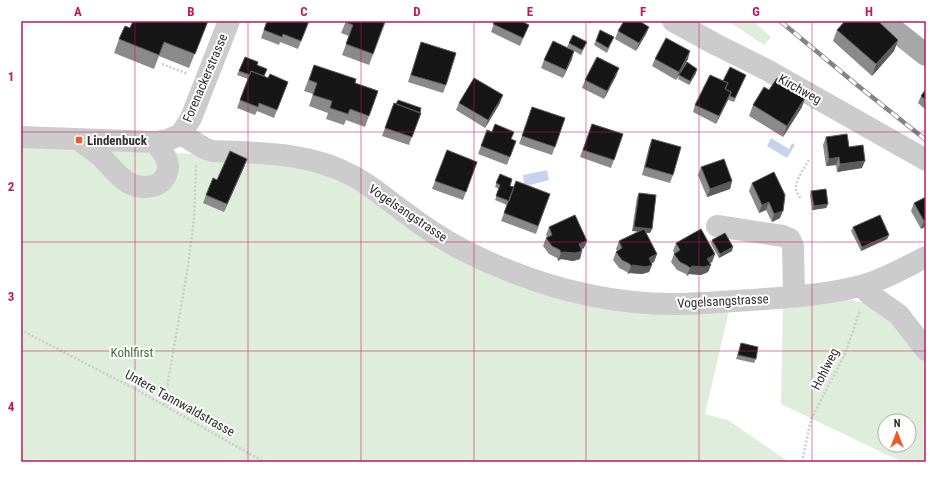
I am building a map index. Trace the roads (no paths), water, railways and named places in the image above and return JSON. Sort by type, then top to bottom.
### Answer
[{"type":"main road","points":[[883,21],[926,55]]},
{"type":"street","name":"Forenackerstrasse","points":[[188,139],[191,118],[229,21]]},
{"type":"street","name":"Kirchweg","points":[[673,21],[767,70],[926,160]]},
{"type":"street","points":[[21,137],[155,142],[188,139]]},
{"type":"street","name":"Vogelsangstrasse","points":[[188,139],[212,151],[277,154],[296,157],[331,167],[352,175],[410,216],[462,249],[513,272],[555,287],[612,300],[686,304],[829,292],[864,285],[890,275],[926,257]]},
{"type":"street","points":[[78,140],[99,155],[121,178],[131,185],[147,187],[154,186],[160,182],[165,177],[168,170],[166,156],[155,142]]},
{"type":"street","points":[[717,226],[783,236],[790,239],[793,246],[794,296]]},
{"type":"street","points":[[864,285],[868,293],[899,315],[926,350]]},
{"type":"water","points":[[771,138],[789,149],[792,143],[795,145],[787,158],[767,146]]},
{"type":"water","points":[[547,170],[549,180],[530,185],[524,184],[523,175]]},
{"type":"railway","points":[[780,21],[926,140]]},
{"type":"place","name":"Lindenbuck","points":[[79,140]]},
{"type":"park label","name":"Kohlfirst","points":[[132,352]]}]
